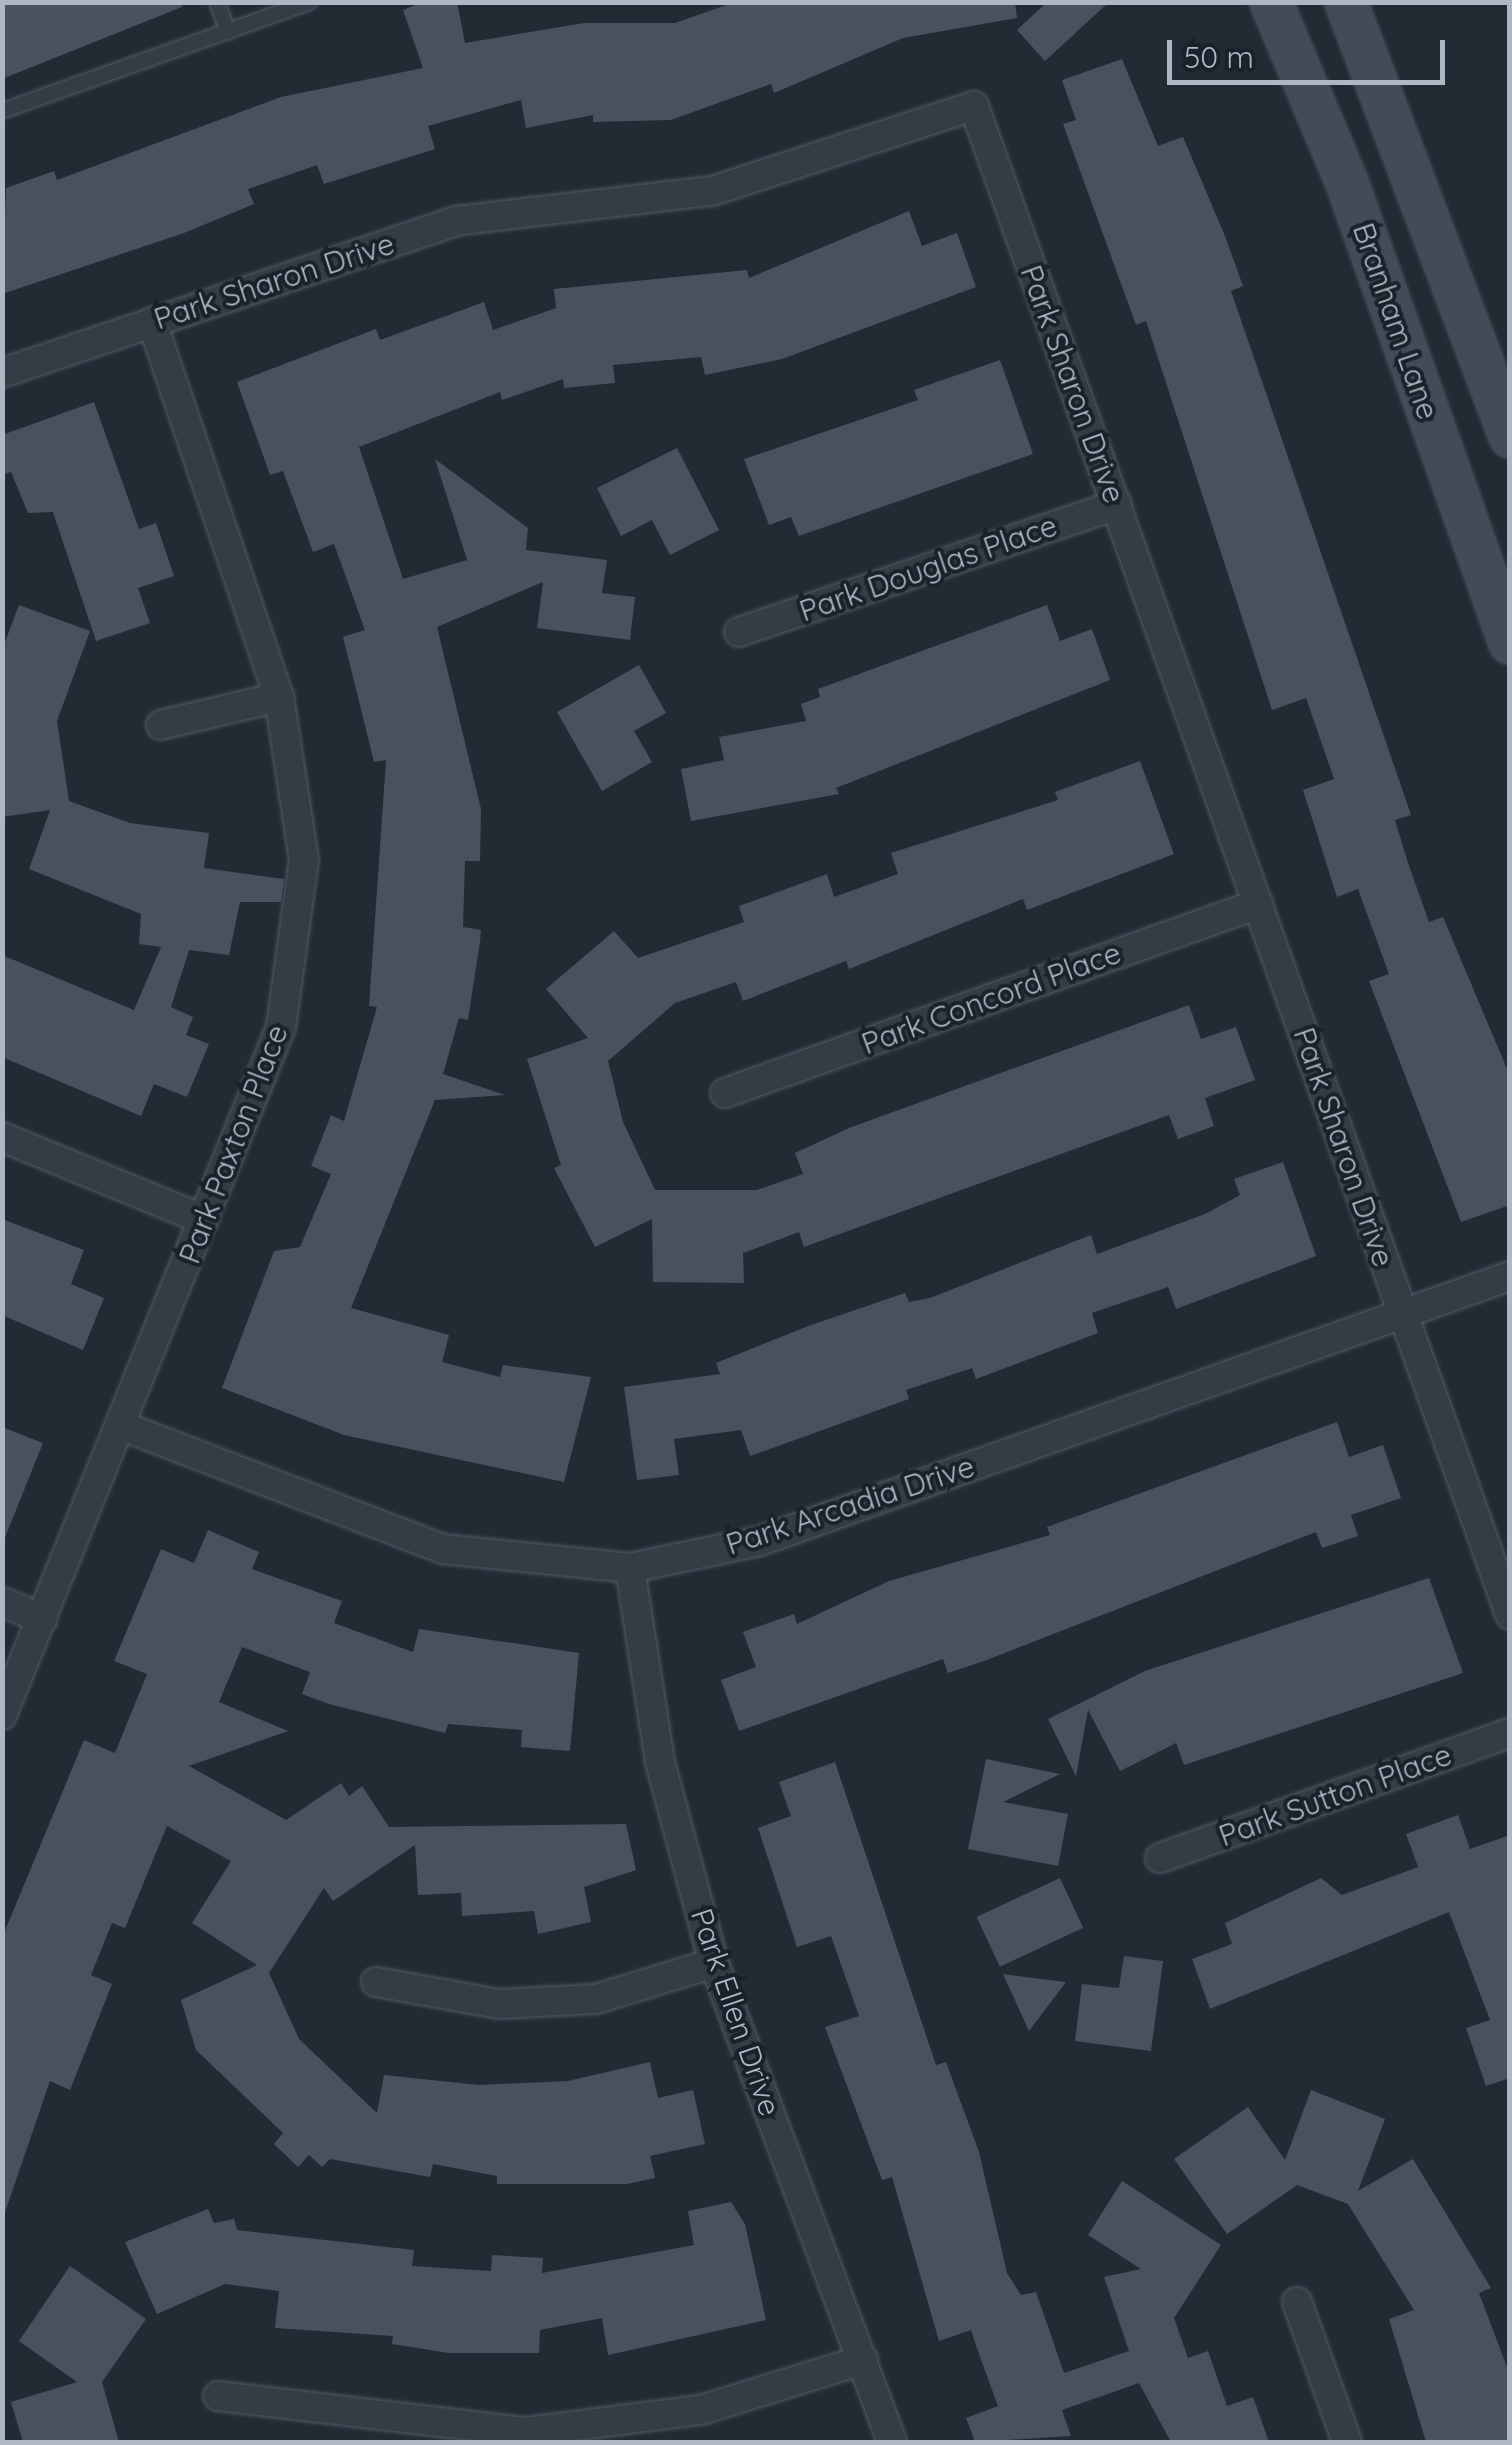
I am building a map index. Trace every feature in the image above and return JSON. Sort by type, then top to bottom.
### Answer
[{"type":"main road","name":"Branham Lane","points":[[1271,2],[1346,180],[1510,643]]},
{"type":"main road","points":[[1346,2],[1509,433]]},
{"type":"street","name":"Park Sharon Drive","points":[[2,373],[455,221],[712,191],[974,106],[1510,1615]]},
{"type":"street","name":"Park Paxton Place","points":[[2,1716],[125,1427],[281,1028],[304,860],[280,697],[152,322]]},
{"type":"street","name":"Park Douglas Place","points":[[739,632],[1117,505]]},
{"type":"street","points":[[162,724],[280,697]]},
{"type":"street","name":"Park Concord Place","points":[[725,1093],[1258,904]]},
{"type":"street","points":[[2,1137],[204,1220]]},
{"type":"street","name":"Park Arcadia Drive","points":[[125,1427],[443,1549],[630,1568],[760,1541],[1510,1276]]},
{"type":"street","name":"Park Ellen Drive","points":[[630,1568],[660,1762],[714,1963],[892,2442]]},
{"type":"street","points":[[2,1602],[43,1618]]},
{"type":"street","name":"Park Sutton Place","points":[[1160,1858],[1510,1733]]},
{"type":"street","points":[[376,1982],[499,2004],[596,1999],[714,1963]]},
{"type":"street","points":[[1297,2302],[1347,2442]]},
{"type":"street","points":[[218,2396],[444,2428],[562,2430],[701,2410],[863,2360]]},
{"type":"lane","points":[[217,2],[228,32]]},
{"type":"lane","points":[[2,111],[310,2]]},
{"type":"building","points":[[2,2],[181,2],[182,7],[2,79]]},
{"type":"building","points":[[423,2],[457,2],[465,43],[584,23],[675,23],[735,2],[1015,2],[1017,18],[903,38],[774,93],[771,84],[671,120],[593,122],[593,115],[526,128],[521,100],[428,126],[435,149],[324,184],[317,165],[248,189],[254,204],[184,233],[2,294],[6,188],[54,171],[57,180],[281,97],[423,68],[403,10]]},
{"type":"building","points":[[1047,2],[1109,2],[1045,61],[1017,30]]},
{"type":"building","points":[[1122,59],[1158,146],[1183,137],[1225,236],[1243,286],[1231,291],[1411,815],[1395,820],[1408,863],[1429,922],[1443,917],[1510,1076],[1510,1205],[1461,1222],[1369,981],[1389,974],[1358,889],[1337,897],[1303,790],[1334,779],[1306,698],[1272,710],[1146,321],[1136,325],[1063,124],[1076,120],[1062,80]]},
{"type":"building","points":[[909,211],[922,246],[957,233],[976,287],[782,359],[705,375],[701,357],[613,365],[615,383],[564,388],[563,379],[502,400],[500,392],[359,447],[403,579],[467,560],[435,459],[528,528],[526,550],[607,560],[602,593],[635,597],[630,640],[537,628],[543,582],[437,627],[481,809],[480,861],[465,861],[463,927],[481,930],[480,941],[468,1020],[459,1018],[443,1074],[505,1095],[435,1100],[351,1308],[449,1335],[442,1362],[500,1377],[503,1365],[591,1377],[564,1482],[344,1435],[222,1388],[274,1251],[300,1247],[331,1174],[311,1166],[331,1115],[344,1121],[377,1007],[369,1006],[386,760],[374,762],[343,637],[365,630],[334,544],[313,552],[283,471],[270,475],[237,382],[376,329],[380,340],[484,302],[493,330],[556,308],[554,289],[747,270],[749,278]]},
{"type":"building","points":[[1000,360],[1033,454],[799,536],[791,517],[769,525],[744,459],[918,400],[914,390]]},
{"type":"building","points":[[94,402],[139,529],[156,523],[174,576],[138,588],[150,623],[96,641],[53,512],[28,513],[11,472],[2,475],[2,435]]},
{"type":"building","points":[[677,448],[719,530],[670,555],[652,520],[621,536],[597,488]]},
{"type":"building","points":[[19,605],[90,631],[57,721],[69,801],[130,823],[209,833],[204,868],[284,879],[281,902],[240,902],[229,955],[189,950],[171,1007],[193,1017],[186,1035],[209,1044],[187,1097],[154,1084],[141,1116],[2,1057],[2,955],[134,1010],[161,947],[139,944],[141,914],[29,869],[50,810],[2,817],[2,650]]},
{"type":"building","points":[[1047,605],[1060,641],[1092,629],[1110,680],[836,788],[839,794],[691,821],[681,769],[724,760],[719,737],[806,721],[801,704],[820,697],[818,689]]},
{"type":"building","points":[[639,665],[666,713],[634,731],[652,762],[602,791],[557,712]]},
{"type":"building","points":[[1140,761],[1174,854],[1027,910],[1023,899],[849,969],[846,961],[743,1001],[736,982],[675,1003],[608,1061],[623,1122],[655,1190],[757,1190],[803,1174],[795,1153],[849,1128],[1189,1005],[1201,1039],[1236,1027],[1255,1080],[1205,1098],[1214,1126],[1178,1139],[1169,1115],[804,1247],[799,1232],[743,1253],[744,1283],[653,1282],[652,1219],[595,1247],[554,1168],[561,1165],[527,1059],[588,1038],[546,989],[614,931],[638,958],[744,922],[739,906],[827,874],[834,897],[898,874],[891,853],[1058,800],[1055,792]]},
{"type":"building","points":[[1283,1162],[1316,1256],[1176,1309],[1168,1287],[1092,1313],[1098,1333],[976,1379],[972,1368],[906,1390],[909,1399],[750,1456],[741,1430],[674,1439],[679,1475],[637,1480],[624,1387],[720,1374],[716,1363],[811,1325],[905,1293],[909,1302],[930,1298],[1091,1235],[1097,1254],[1205,1214],[1240,1195],[1234,1179]]},
{"type":"building","points":[[2,1219],[84,1250],[71,1284],[104,1298],[83,1350],[2,1315]]},
{"type":"building","points":[[1337,1422],[1349,1457],[1383,1445],[1401,1498],[1351,1515],[1358,1536],[1322,1548],[1316,1532],[984,1661],[948,1673],[943,1659],[739,1731],[721,1680],[756,1667],[743,1632],[794,1614],[797,1624],[889,1581],[1050,1535],[1047,1527]]},
{"type":"building","points":[[2,1427],[43,1443],[4,1540],[2,1540]]},
{"type":"building","points":[[208,1530],[259,1552],[252,1569],[342,1601],[334,1623],[413,1652],[419,1629],[579,1653],[570,1751],[521,1747],[522,1730],[448,1724],[445,1733],[329,1704],[302,1694],[310,1672],[242,1647],[219,1702],[288,1731],[189,1766],[286,1820],[341,1783],[349,1796],[362,1786],[389,1827],[626,1824],[636,1870],[584,1887],[591,1922],[538,1934],[534,1911],[462,1916],[461,1893],[418,1895],[415,1845],[333,1901],[324,1888],[269,1973],[299,2039],[377,2113],[384,2075],[479,2085],[568,2081],[650,2062],[658,2098],[693,2090],[705,2144],[650,2156],[655,2178],[627,2184],[497,2184],[497,2176],[433,2164],[430,2177],[330,2159],[322,2167],[309,2155],[298,2167],[274,2144],[283,2133],[196,2050],[181,2000],[257,1965],[192,1923],[231,1861],[167,1826],[125,1928],[112,1923],[91,1975],[112,1984],[70,2090],[50,2081],[2,2221],[2,1938],[84,1740],[115,1753],[147,1674],[114,1661],[161,1549],[194,1563]]},
{"type":"building","points":[[1429,1578],[1463,1673],[1184,1765],[1176,1743],[1120,1771],[1088,1710],[1076,1776],[1048,1719],[1145,1671]]},
{"type":"building","points":[[986,1759],[1060,1774],[1003,1802],[1068,1814],[1058,1866],[968,1849]]},
{"type":"building","points":[[835,1762],[936,2065],[946,2062],[979,2152],[1007,2273],[1021,2295],[1036,2292],[1064,2373],[1129,2351],[1104,2277],[1141,2269],[1088,2235],[1122,2181],[1221,2245],[1174,2318],[1188,2358],[1208,2351],[1227,2406],[1253,2397],[1269,2442],[1171,2442],[1139,2383],[1062,2410],[1071,2436],[975,2442],[966,2418],[998,2406],[971,2330],[939,2341],[892,2177],[882,2180],[825,2027],[859,2016],[831,1936],[797,1947],[758,1828],[791,1816],[779,1782]]},
{"type":"building","points":[[1458,1815],[1470,1849],[1510,1835],[1510,2078],[1486,2086],[1466,2028],[1490,2020],[1449,1912],[1210,2009],[1192,1959],[1232,1944],[1225,1923],[1321,1878],[1342,1895],[1418,1867],[1406,1834]]},
{"type":"building","points":[[1060,1878],[1083,1928],[1000,1967],[977,1917]]},
{"type":"building","points":[[1124,1956],[1163,1961],[1151,2051],[1075,2041],[1082,1984],[1119,1988]]},
{"type":"building","points":[[1003,1974],[1066,1982],[1029,2031]]},
{"type":"building","points":[[1311,2090],[1385,2119],[1358,2191],[1413,2159],[1491,2288],[1479,2293],[1510,2375],[1510,2442],[1426,2442],[1389,2319],[1414,2310],[1348,2204],[1297,2185],[1227,2234],[1174,2159],[1248,2107],[1285,2160]]},
{"type":"building","points":[[731,2202],[745,2224],[766,2320],[608,2355],[602,2318],[540,2330],[539,2353],[449,2353],[392,2344],[393,2336],[275,2328],[279,2291],[225,2284],[157,2314],[125,2242],[208,2209],[214,2223],[234,2219],[237,2230],[414,2250],[412,2266],[491,2271],[492,2255],[543,2258],[542,2273],[694,2245],[688,2211]]},
{"type":"building","points":[[70,2266],[146,2319],[102,2382],[119,2442],[23,2442],[11,2402],[77,2382],[19,2341]]}]
